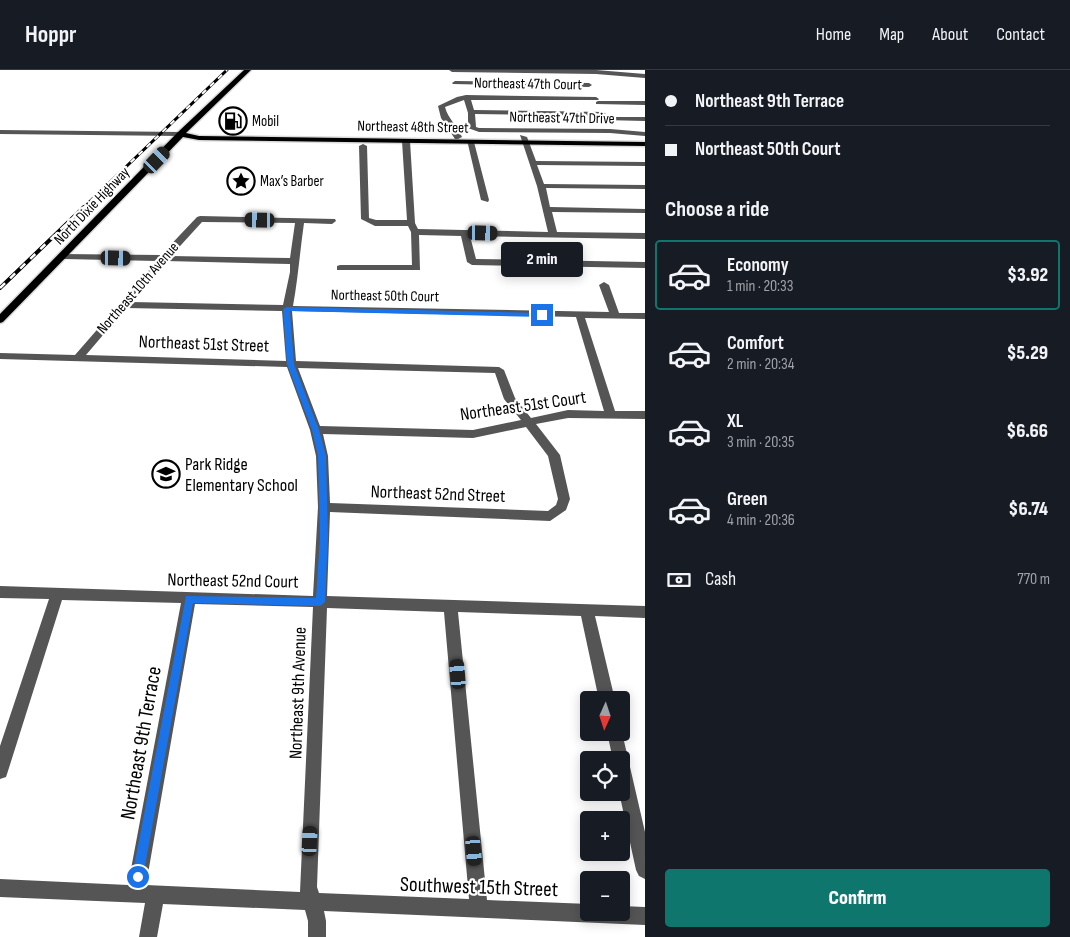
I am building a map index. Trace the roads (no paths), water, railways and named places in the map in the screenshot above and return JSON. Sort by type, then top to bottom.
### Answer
[{"type":"main road","name":"North Dixie Highway","points":[[0,320],[181,134],[248,70]]},
{"type":"main road","name":"Northeast 48th Street","points":[[181,134],[203,132],[458,131],[524,140],[645,144]]},
{"type":"main road","points":[[390,141],[450,140],[458,131]]},
{"type":"main road","name":"Northeast 48th Street","points":[[181,134],[198,138],[470,142],[645,139]]},
{"type":"street","points":[[645,75],[612,71],[452,70],[455,83],[472,112],[645,119]]},
{"type":"street","points":[[639,70],[645,75]]},
{"type":"street","points":[[583,71],[610,131]]},
{"type":"street","points":[[455,83],[589,84]]},
{"type":"street","points":[[463,98],[466,120]]},
{"type":"street","points":[[458,131],[444,119],[441,106],[463,98]]},
{"type":"street","name":"Northeast 47th Court","points":[[463,98],[645,104]]},
{"type":"street","name":"Northeast 47th Drive","points":[[472,112],[474,122],[472,128],[479,130],[610,131],[645,134]]},
{"type":"street","name":"Northeast 48th Street","points":[[0,132],[181,134]]},
{"type":"street","points":[[524,140],[541,186],[553,234]]},
{"type":"street","points":[[340,268],[417,268],[406,141]]},
{"type":"street","points":[[470,142],[485,200]]},
{"type":"street","points":[[363,146],[365,219],[375,223],[465,233],[645,236]]},
{"type":"street","points":[[533,163],[645,164]]},
{"type":"street","points":[[541,186],[645,187]]},
{"type":"street","points":[[547,209],[645,211]]},
{"type":"street","name":"Northeast 10th Avenue","points":[[78,358],[163,258],[200,219],[300,221]]},
{"type":"street","points":[[300,221],[332,220]]},
{"type":"street","name":"Northeast 9th Avenue","points":[[300,221],[294,261],[295,272],[287,309],[291,364],[316,430],[322,456],[324,507],[308,881],[311,903],[317,921],[316,937]]},
{"type":"street","points":[[465,233],[472,262],[645,265]]},
{"type":"street","points":[[64,256],[294,261]]},
{"type":"street","points":[[604,285],[615,315]]},
{"type":"street","name":"Northeast 50th Court","points":[[124,305],[645,316]]},
{"type":"street","points":[[580,316],[610,414]]},
{"type":"street","name":"Northeast 51st Street","points":[[0,356],[498,370],[510,399],[529,422]]},
{"type":"street","name":"Northeast 51st Street","points":[[0,362],[17,361],[28,357]]},
{"type":"street","name":"Northeast 51st Court","points":[[316,430],[473,434],[568,414],[645,415]]},
{"type":"street","name":"Northeast 52nd Street","points":[[324,507],[550,516],[562,508],[564,499],[554,455],[529,422]]},
{"type":"street","name":"Northeast 52nd Court","points":[[0,592],[645,612]]},
{"type":"street","points":[[0,771],[57,595]]},
{"type":"street","name":"Northeast 9th Terrace","points":[[135,894],[189,599]]},
{"type":"street","points":[[452,607],[479,909]]},
{"type":"street","points":[[587,610],[605,691]]},
{"type":"street","points":[[630,801],[645,870]]},
{"type":"street","name":"Southwest 15th Street","points":[[0,888],[645,916]]},
{"type":"street","points":[[148,937],[155,895]]},
{"type":"railway","points":[[83,208],[227,70]]},
{"type":"railway","points":[[0,288],[84,207]]},
{"type":"place","name":"Mobil","points":[[233,121]]},
{"type":"place","name":"Max’s Barber","points":[[241,181]]},
{"type":"place","name":"Park Ridge Elementary School","points":[[166,474]]}]
